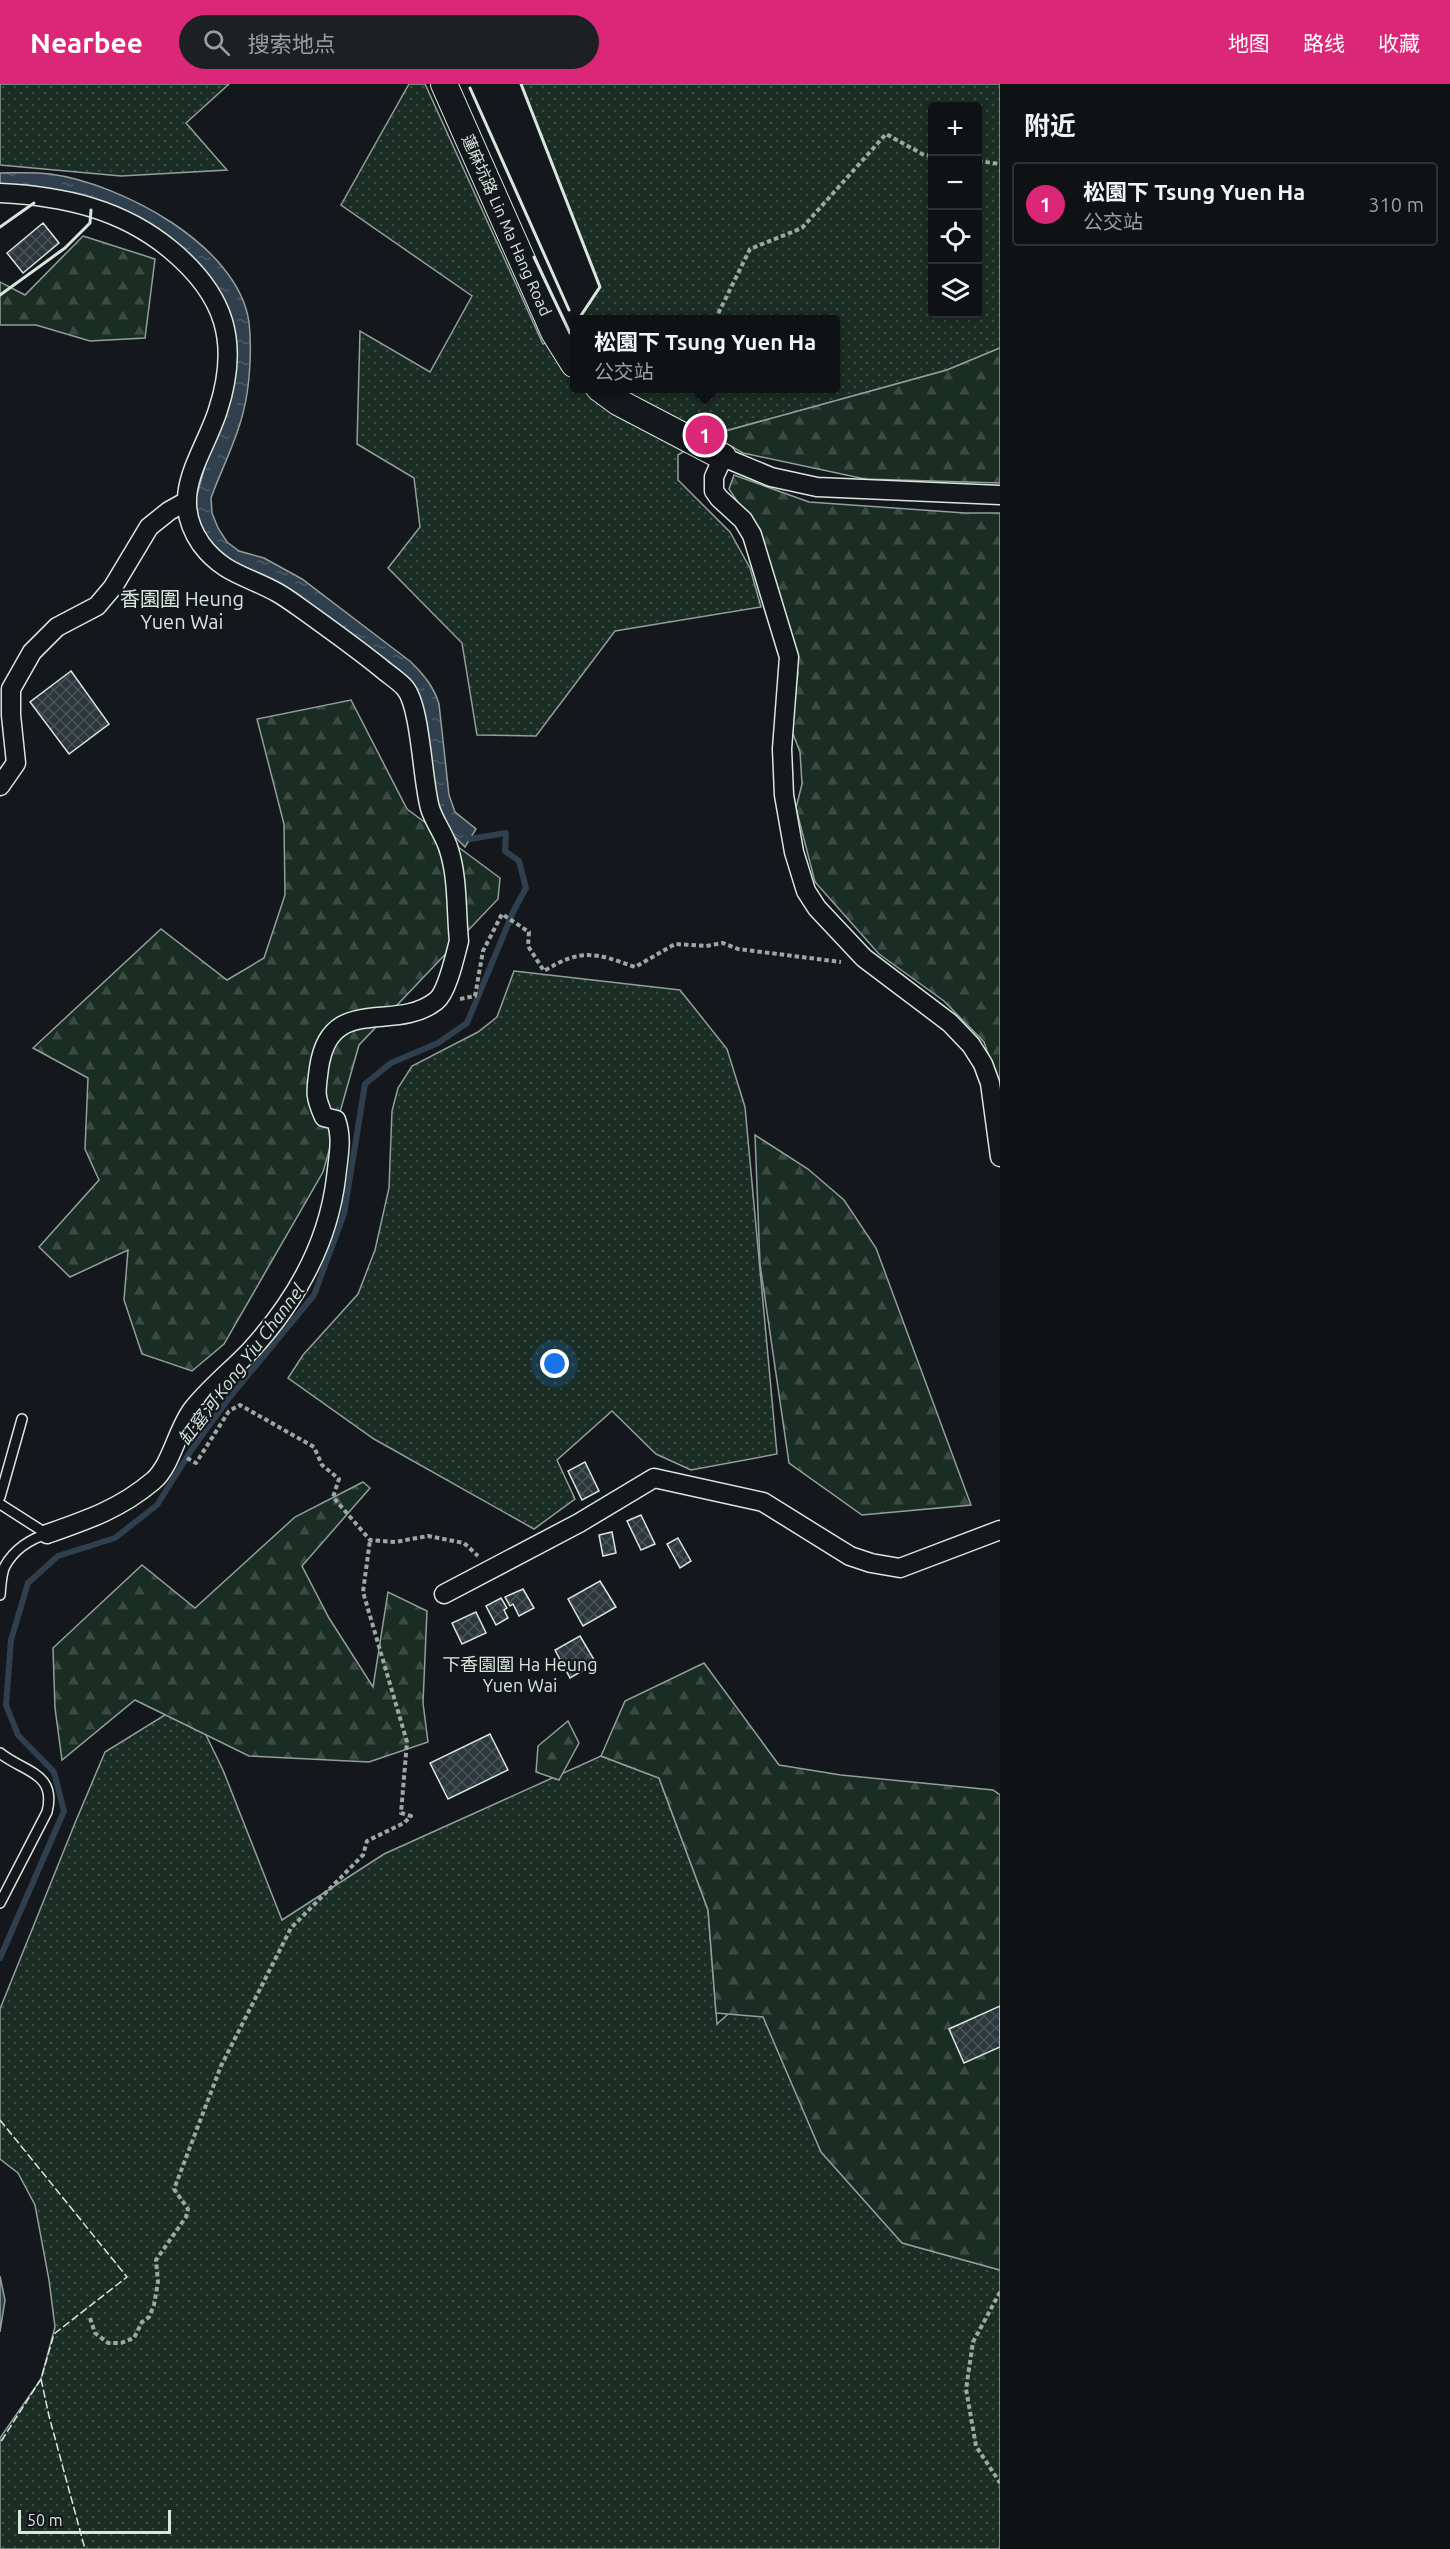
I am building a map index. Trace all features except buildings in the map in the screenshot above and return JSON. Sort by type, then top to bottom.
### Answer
[{"type":"street","name":"蓮麻坑路 Lin Ma Hang Road","points":[[444,84],[554,332],[570,358]]},
{"type":"street","points":[[0,193],[59,198],[89,205],[122,218],[156,237],[188,264],[211,291],[223,318],[226,334],[226,372],[218,410],[188,479],[186,511],[202,545],[225,569],[278,593],[372,661],[405,688],[415,712],[430,808],[449,848],[459,941],[438,999],[426,1008],[411,1013],[348,1021],[333,1034],[321,1056],[315,1097],[324,1117],[336,1120],[341,1134],[334,1196],[324,1233],[305,1276],[283,1309],[251,1350],[192,1411],[156,1479],[103,1515],[47,1534]]},
{"type":"street","points":[[606,393],[618,402],[723,457],[771,477],[817,487],[1000,495]]},
{"type":"street","points":[[723,457],[714,477],[713,487],[719,498],[746,524],[754,538],[789,657],[783,768],[789,824],[806,891],[817,908],[872,965],[950,1023],[977,1054],[987,1074],[992,1093],[1000,1157]]},
{"type":"street","points":[[0,786],[16,763],[11,715],[12,689],[32,652],[57,627],[97,606],[113,587],[149,527],[169,511],[187,501]]},
{"type":"street","points":[[444,1594],[579,1523],[654,1478],[763,1502],[850,1556],[887,1567],[900,1568],[1000,1530]]},
{"type":"lane","points":[[0,1497],[22,1419]]},
{"type":"lane","points":[[0,1504],[47,1534]]},
{"type":"lane","points":[[0,1595],[5,1567],[22,1546],[33,1538],[47,1534]]},
{"type":"lane","points":[[0,1753],[40,1776],[51,1798],[47,1812],[0,1903]]},
{"type":"path","points":[[717,315],[750,249],[802,228],[886,134],[928,155]]},
{"type":"path","points":[[982,162],[1000,164]]},
{"type":"path","points":[[475,996],[483,951],[502,914],[529,932],[528,946],[544,971],[572,957],[593,953],[635,967],[675,944],[706,946],[723,943],[738,949],[872,965]]},
{"type":"path","points":[[196,1463],[229,1411],[240,1405],[314,1447],[321,1466],[339,1479],[333,1497],[370,1540],[395,1542],[428,1536],[464,1544],[492,1570]]},
{"type":"path","points":[[90,2318],[95,2334],[108,2343],[121,2343],[134,2337],[142,2322],[149,2318],[158,2282],[156,2260],[186,2217],[188,2209],[174,2189],[221,2066],[291,1928],[363,1855],[367,1841],[404,1823],[411,1816],[401,1813],[407,1742],[363,1592],[370,1540]]},
{"type":"path","points":[[1000,2292],[973,2342],[966,2389],[976,2446],[1000,2483]]},
{"type":"green space","points":[[0,84],[229,84],[186,123],[227,170],[121,176],[0,165]]},
{"type":"green space","points":[[409,84],[425,84],[543,344],[570,331],[570,393],[840,393],[840,315],[581,315],[600,286],[521,84],[1000,84],[1000,348],[947,370],[711,435],[678,455],[678,480],[730,532],[750,568],[761,607],[615,631],[536,736],[477,735],[462,643],[388,568],[420,527],[414,478],[357,444],[360,331],[430,372],[472,296],[341,205]]},
{"type":"green space","points":[[83,236],[155,259],[145,338],[90,341],[36,325],[0,325],[0,282],[25,295]]},
{"type":"green space","points":[[1000,348],[1000,483],[865,479],[743,453],[711,435],[947,370]]},
{"type":"green space","points":[[734,475],[809,502],[965,513],[1000,513],[1000,1088],[984,1042],[944,1001],[879,954],[815,882],[796,808],[802,784],[800,752],[790,726],[798,673],[760,529],[729,489]]},
{"type":"green space","points":[[351,700],[407,809],[500,878],[498,899],[359,1045],[323,1172],[224,1344],[192,1371],[142,1354],[124,1300],[128,1250],[70,1277],[39,1247],[99,1180],[85,1149],[88,1078],[33,1048],[161,929],[227,980],[264,958],[285,895],[284,824],[257,719]]},
{"type":"green space","points":[[514,971],[680,990],[727,1049],[745,1107],[777,1454],[691,1470],[656,1454],[612,1411],[557,1460],[575,1499],[534,1529],[374,1439],[288,1378],[303,1355],[358,1294],[375,1250],[389,1188],[392,1111],[398,1088],[412,1066],[478,1032],[497,1017]]},
{"type":"green space","points":[[755,1135],[808,1169],[844,1200],[876,1248],[971,1505],[862,1515],[789,1463],[760,1264]]},
{"type":"green space","points":[[363,1482],[370,1488],[302,1566],[329,1618],[373,1687],[388,1592],[427,1611],[423,1703],[428,1742],[369,1762],[249,1756],[135,1700],[62,1760],[55,1708],[53,1648],[142,1565],[195,1608],[295,1517]]},
{"type":"green space","points":[[704,1663],[779,1765],[841,1775],[993,1790],[1000,1795],[1000,2270],[902,2243],[821,2152],[763,2017],[716,2013],[708,1910],[659,1778],[601,1756],[625,1701]]},
{"type":"green space","points":[[189,1700],[223,1770],[282,1920],[384,1854],[601,1756],[659,1778],[708,1910],[717,2024],[798,1951],[902,2243],[1000,2270],[1000,2549],[0,2549],[0,2438],[41,2379],[55,2327],[35,2205],[18,2173],[0,2159],[0,2009],[105,1752]]},
{"type":"green space","points":[[568,1721],[579,1743],[559,1780],[536,1772],[538,1746]]},
{"type":"water","points":[[0,173],[50,174],[109,190],[141,204],[172,222],[200,244],[223,268],[240,294],[249,322],[250,355],[249,380],[240,424],[211,498],[212,513],[218,528],[227,542],[239,551],[264,558],[302,579],[411,662],[424,677],[439,704],[449,795],[455,812],[476,829],[465,847],[445,827],[436,806],[414,690],[235,568],[201,535],[194,505],[230,379],[229,316],[149,227],[0,187]]},
{"type":"water","points":[[0,2276],[5,2300],[0,2332]]},
{"type":"waterway","name":"缸窰河 Kong Yiu Channel","points":[[0,1958],[64,1811],[54,1772],[18,1735],[6,1705],[11,1640],[28,1583],[58,1556],[115,1538],[157,1505],[192,1449],[229,1398],[314,1295],[344,1214],[365,1084],[391,1063],[438,1043],[467,1023],[514,910],[526,888],[519,861],[505,851],[506,833],[470,839],[466,835]]},
{"type":"fence","points":[[0,2120],[127,2277],[54,2334],[41,2379],[0,2443]]},
{"type":"fence","points":[[41,2379],[85,2549]]},
{"type":"wall","points":[[521,84],[600,287],[581,315]]},
{"type":"wall","points":[[470,88],[569,310]]},
{"type":"wall","points":[[0,227],[34,203]]},
{"type":"wall","points":[[0,295],[65,248],[90,223],[91,210]]},
{"type":"wall","points":[[534,257],[570,333]]},
{"type":"place","name":"松園下 Tsung Yuen Ha","points":[[705,435]]},
{"type":"district","name":"香園圍 Heung Yuen Wai","points":[[182,610]]},
{"type":"district","name":"下香園圍 Ha Heung Yuen Wai","points":[[520,1674]]}]
